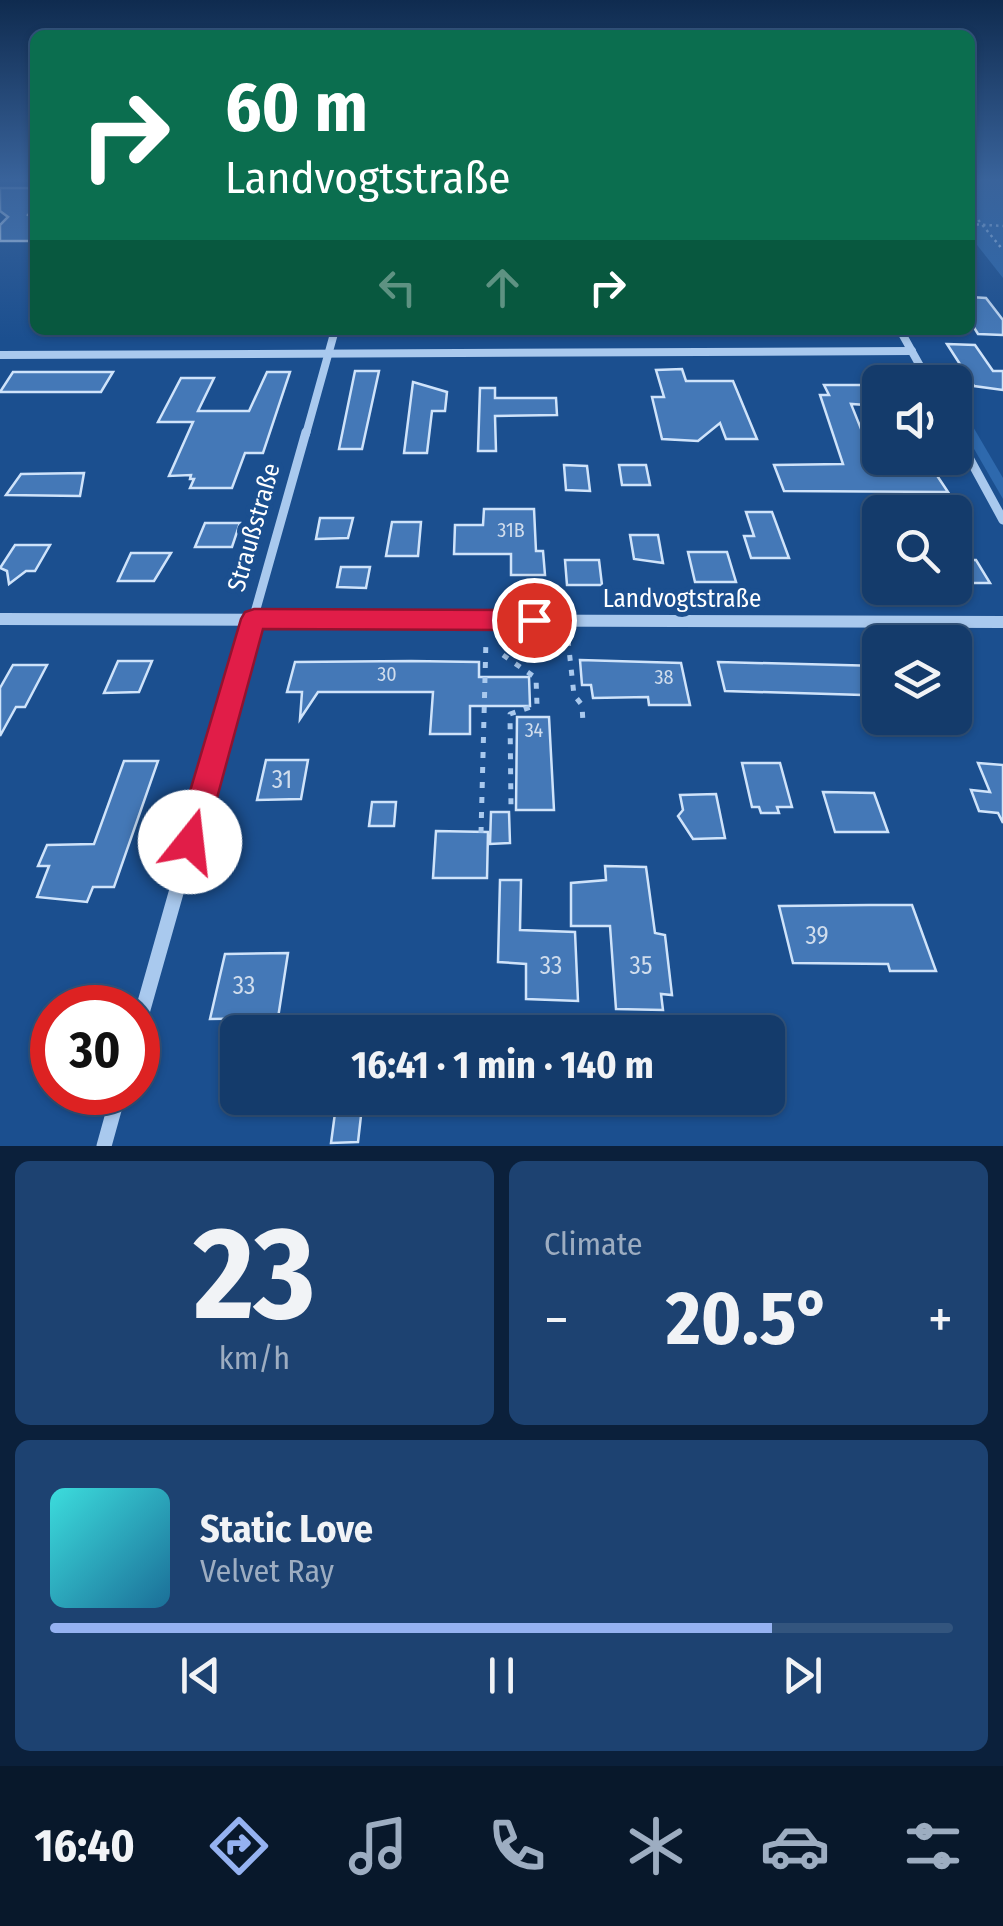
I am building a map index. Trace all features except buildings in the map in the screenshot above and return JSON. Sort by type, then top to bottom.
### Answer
[{"type":"street","name":"Straußstraße","points":[[150,985],[333,335]]},
{"type":"street","points":[[903,335],[919,365]]},
{"type":"street","points":[[0,354],[912,352]]},
{"type":"street","points":[[972,463],[1003,520]]},
{"type":"street","name":"Landvogtstraße","points":[[0,619],[1003,622]]},
{"type":"street","points":[[104,1146],[113,1115]]},
{"type":"path","points":[[1001,244],[1003,250]]},
{"type":"path","points":[[481,833],[487,619]]},
{"type":"path","points":[[566,620],[574,695],[582,704],[583,723]]},
{"type":"path","points":[[503,655],[536,678],[537,705],[510,714],[511,808]]},
{"type":"shaded area","points":[[975,232],[1003,232],[1003,278],[975,242]]},
{"type":"shaded area","points":[[972,425],[1003,478],[1003,499],[972,445]]},
{"type":"route","points":[[190,842],[254,619],[534,620]]}]
